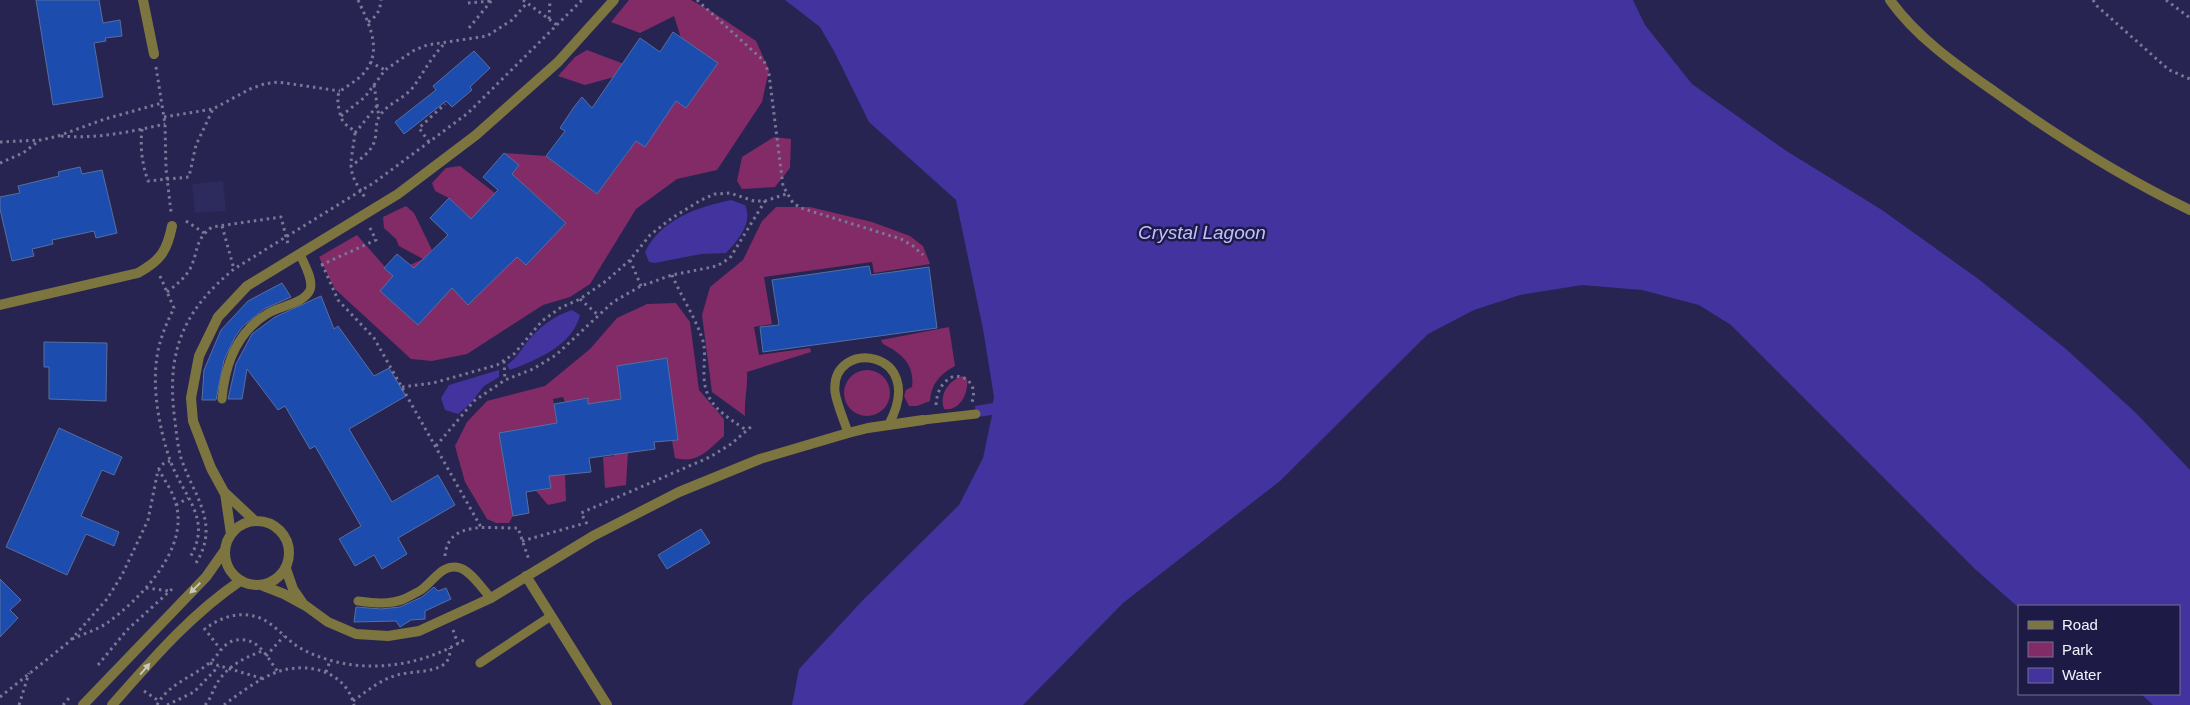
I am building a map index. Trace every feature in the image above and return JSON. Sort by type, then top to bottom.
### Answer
[{"type":"street","points":[[144,0],[154,54]]},
{"type":"street","points":[[255,521],[224,492],[211,468],[193,420],[191,398],[199,356],[218,317],[248,286],[398,194],[476,135],[558,62],[614,0]]},
{"type":"street","points":[[1890,0],[1926,38],[1979,80],[2050,131],[2123,176],[2190,210]]},
{"type":"street","points":[[0,305],[138,273],[156,263],[168,246],[172,226]]},
{"type":"street","points":[[261,585],[284,594],[306,606],[328,622],[356,634],[388,636],[419,631],[490,598],[593,536],[679,492],[760,459],[848,433],[889,424],[924,420]]},
{"type":"street","points":[[224,492],[231,534]]},
{"type":"street","points":[[83,705],[206,577],[225,550],[231,534],[244,523],[266,522],[277,528],[284,536],[289,547],[289,558],[286,569],[271,582],[261,585],[250,585],[240,581],[231,573],[226,562],[225,550]]},
{"type":"street","points":[[286,569],[293,589],[306,606]]},
{"type":"street","points":[[529,574],[551,616],[607,705]]},
{"type":"street","points":[[112,705],[195,615],[240,581]]},
{"type":"lane","points":[[222,399],[229,360],[244,334],[266,314],[307,295],[311,283],[298,256]]},
{"type":"lane","points":[[848,433],[835,392],[836,380],[845,366],[860,358],[872,357],[882,361],[891,368],[897,382],[899,396],[896,411],[889,424]]},
{"type":"lane","points":[[924,420],[976,414]]},
{"type":"lane","points":[[358,601],[380,604],[402,600],[422,590],[445,570],[452,567],[461,568],[468,573],[490,598]]},
{"type":"lane","points":[[480,663],[551,616]]},
{"type":"path","points":[[355,133],[352,128],[345,124],[341,116],[338,97],[340,91],[359,79],[374,52],[374,37],[358,0]]},
{"type":"path","points":[[368,22],[380,10],[381,0]]},
{"type":"path","points":[[468,3],[491,0]]},
{"type":"path","points":[[469,28],[491,0]]},
{"type":"path","points":[[522,0],[557,25]]},
{"type":"path","points":[[549,19],[550,0]]},
{"type":"path","points":[[193,567],[204,544],[206,526],[204,509],[181,458],[174,407],[172,372],[179,338],[196,308],[218,282],[234,269],[360,191],[468,113],[582,0]]},
{"type":"path","points":[[697,0],[764,61],[769,74],[783,186],[792,203],[801,208],[901,239],[923,255]]},
{"type":"path","points":[[2093,0],[2169,70],[2190,79]]},
{"type":"path","points":[[2166,0],[2190,18]]},
{"type":"path","points":[[341,116],[354,107],[385,70],[413,50],[427,45],[487,36],[512,20],[527,3]]},
{"type":"path","points":[[350,168],[371,149],[375,142],[379,118],[384,110],[404,97],[414,86],[428,62],[446,42]]},
{"type":"path","points":[[154,54],[165,124],[167,178],[172,226]]},
{"type":"path","points":[[370,62],[385,70]]},
{"type":"path","points":[[164,117],[213,109],[250,89],[264,84],[278,82],[340,91]]},
{"type":"path","points":[[374,84],[379,118]]},
{"type":"path","points":[[0,142],[40,140],[58,136],[105,119],[162,103]]},
{"type":"path","points":[[429,142],[419,128],[445,104]]},
{"type":"path","points":[[373,209],[351,176],[350,168],[355,133],[377,106]]},
{"type":"path","points":[[142,129],[140,147],[142,164],[148,181],[189,177],[196,146],[213,109]]},
{"type":"path","points":[[58,136],[85,138],[165,124]]},
{"type":"path","points":[[0,164],[23,153],[40,140]]},
{"type":"path","points":[[402,387],[433,383],[484,369],[514,354],[542,321],[606,281],[630,260],[650,235],[672,218],[701,200],[715,194],[730,194],[754,201],[765,201],[786,194]]},
{"type":"path","points":[[436,446],[474,401],[505,380],[533,369],[556,355],[613,302],[641,286],[672,275],[717,266],[730,258],[765,201]]},
{"type":"path","points":[[307,272],[376,240],[364,215]]},
{"type":"path","points":[[167,292],[180,282],[190,268],[198,242],[212,227],[281,217],[285,237],[298,256]]},
{"type":"path","points":[[222,226],[234,269]]},
{"type":"path","points":[[630,260],[641,286]]},
{"type":"path","points":[[156,263],[174,308],[161,337],[155,372],[161,422],[170,460],[199,522],[196,548],[189,559]]},
{"type":"path","points":[[322,264],[338,300],[368,330],[482,528]]},
{"type":"path","points":[[672,275],[702,337],[705,353],[704,383],[708,397],[717,409],[746,430]]},
{"type":"path","points":[[580,299],[598,315]]},
{"type":"path","points":[[504,360],[505,380]]},
{"type":"path","points":[[938,418],[937,394],[942,384],[954,376],[966,378],[974,389],[972,402],[959,416]]},
{"type":"path","points":[[593,536],[581,513],[710,457],[726,447],[753,425]]},
{"type":"path","points":[[0,697],[70,641],[89,621],[122,575],[148,520],[158,470],[170,460]]},
{"type":"path","points":[[70,641],[105,624],[140,595],[161,569],[172,550],[177,528],[176,505],[158,470]]},
{"type":"path","points":[[176,505],[188,498]]},
{"type":"path","points":[[522,541],[586,523]]},
{"type":"path","points":[[445,570],[446,546],[450,539],[463,530],[518,528],[529,574]]},
{"type":"path","points":[[93,672],[127,630],[176,586]]},
{"type":"path","points":[[146,588],[170,591],[180,602]]},
{"type":"path","points":[[195,615],[221,650]]},
{"type":"path","points":[[198,634],[221,618],[240,615],[260,618],[299,648],[330,661],[354,666],[404,664],[424,659],[464,640]]},
{"type":"path","points":[[266,656],[284,636]]},
{"type":"path","points":[[144,691],[158,703],[179,682],[210,664],[227,644],[235,640],[244,639],[253,642],[278,672]]},
{"type":"path","points":[[224,705],[278,672],[300,668],[326,672],[338,678],[348,688],[354,703],[386,678],[437,668],[445,664],[450,657],[450,648]]},
{"type":"path","points":[[205,705],[218,681],[228,668],[241,659],[262,651]]},
{"type":"path","points":[[326,672],[330,661]]},
{"type":"path","points":[[210,664],[264,679]]},
{"type":"path","points":[[167,705],[194,692],[219,666]]},
{"type":"path","points":[[19,705],[29,672]]},
{"type":"path","points":[[138,698],[150,685]]},
{"type":"path","points":[[63,705],[75,692]]},
{"type":"shaded area","points":[[223,181],[226,211],[195,213],[192,184]]},
{"type":"green space","points":[[629,0],[691,0],[756,41],[769,70],[762,102],[717,170],[677,179],[636,209],[590,284],[570,297],[543,305],[467,354],[432,361],[411,359],[335,289],[319,257],[357,235],[393,276],[418,325],[444,296],[410,265],[423,259],[399,246],[396,239],[384,228],[383,217],[406,206],[414,213],[432,250],[424,259],[468,304],[467,215],[449,198],[435,191],[432,183],[446,168],[460,166],[495,193],[486,203],[478,221],[526,265],[565,223],[520,181],[503,185],[519,165],[504,153],[546,156],[597,194],[630,150],[591,120],[597,114],[645,147],[668,113],[614,77],[585,85],[558,76],[575,57],[587,50],[645,72],[642,78],[686,108],[718,63],[681,38],[674,16],[640,33],[611,22]]},
{"type":"green space","points":[[774,137],[791,139],[790,168],[775,187],[742,189],[737,181],[742,157]]},
{"type":"green space","points":[[776,207],[810,207],[872,222],[910,236],[923,246],[930,264],[874,273],[872,262],[764,277],[772,324],[754,327],[759,355],[810,348],[811,352],[747,372],[745,416],[712,392],[702,315],[710,287],[743,260],[762,221]]},
{"type":"green space","points":[[676,303],[690,322],[699,390],[724,419],[724,436],[708,451],[696,457],[690,459],[675,458],[672,441],[678,440],[667,358],[617,366],[628,452],[626,485],[605,488],[603,457],[614,456],[606,402],[588,404],[587,398],[565,402],[563,397],[553,399],[565,475],[566,501],[548,505],[536,491],[551,488],[540,426],[513,516],[509,523],[496,523],[487,519],[465,482],[455,446],[467,422],[487,401],[545,386],[590,349],[617,318],[647,304]]},
{"type":"green space","points":[[949,327],[955,366],[937,380],[932,389],[930,401],[917,406],[909,406],[904,396],[906,390],[912,387],[909,366],[901,355],[883,344],[881,340]]},
{"type":"green space","points":[[867,370],[880,374],[886,380],[890,393],[886,406],[880,412],[867,416],[854,412],[848,406],[844,393],[848,380],[854,374]]},
{"type":"green space","points":[[962,376],[967,379],[965,395],[955,407],[944,409],[943,399],[946,389],[953,381]]},
{"type":"water","name":"Crystal Lagoon","points":[[785,0],[1633,0],[1645,25],[1692,84],[1785,150],[1882,210],[1977,278],[2066,349],[2136,413],[2190,470],[2190,705],[2153,705],[2142,695],[2180,695],[2180,605],[2018,605],[2018,607],[1975,569],[1731,325],[1699,305],[1642,290],[1582,285],[1520,295],[1474,310],[1428,334],[1280,481],[1123,603],[1023,705],[792,705],[799,669],[863,600],[959,505],[983,458],[992,415],[977,417],[975,406],[993,403],[994,397],[983,329],[956,200],[869,122],[820,27]]},
{"type":"water","points":[[731,200],[745,205],[747,218],[740,236],[726,253],[701,254],[655,263],[649,262],[645,252],[652,241],[671,223],[706,206]]},
{"type":"water","points":[[572,310],[580,315],[576,326],[562,343],[542,356],[510,370],[507,365],[517,356],[537,331],[553,318]]},
{"type":"water","points":[[499,370],[499,377],[484,386],[470,404],[458,414],[445,410],[441,398],[449,385]]},
{"type":"building","points":[[36,0],[99,0],[103,23],[120,20],[122,36],[105,38],[106,41],[94,43],[103,97],[53,105]]},
{"type":"building","points":[[673,32],[718,63],[686,108],[676,101],[645,147],[636,141],[597,194],[546,156],[565,131],[560,128],[574,107],[582,97],[592,108],[640,38],[660,52]]},
{"type":"building","points":[[474,51],[490,68],[470,87],[472,90],[452,107],[446,101],[404,134],[395,122],[436,90],[433,86]]},
{"type":"building","points":[[504,153],[519,165],[512,174],[566,223],[526,265],[517,257],[468,305],[452,288],[418,325],[380,291],[393,276],[384,268],[397,254],[414,268],[448,235],[430,218],[449,198],[471,219],[498,190],[483,177]]},
{"type":"building","points":[[80,167],[82,174],[102,170],[117,233],[96,238],[94,231],[52,240],[53,244],[32,249],[34,256],[12,261],[0,209],[0,197],[20,193],[18,186],[59,176],[58,172]]},
{"type":"building","points":[[869,266],[871,275],[929,267],[937,328],[763,352],[760,327],[779,325],[772,280]]},
{"type":"building","points":[[282,283],[291,297],[264,309],[243,326],[235,337],[224,360],[216,400],[202,400],[204,370],[221,330],[248,301]]},
{"type":"building","points":[[321,296],[334,329],[338,326],[374,376],[389,368],[406,396],[349,429],[392,502],[438,475],[455,505],[398,538],[407,554],[382,569],[374,555],[355,566],[339,539],[361,526],[315,446],[310,449],[285,406],[278,410],[247,369],[242,399],[228,399],[236,364],[252,334],[275,317]]},
{"type":"building","points":[[44,342],[107,343],[106,401],[49,399],[49,367],[44,367]]},
{"type":"building","points":[[667,358],[678,440],[654,442],[655,449],[589,458],[591,472],[549,476],[551,488],[526,492],[529,513],[513,516],[499,433],[557,423],[554,404],[588,398],[588,404],[621,399],[617,366]]},
{"type":"building","points":[[59,428],[122,457],[114,475],[102,470],[81,516],[119,532],[114,546],[86,534],[67,575],[6,547]]},
{"type":"building","points":[[701,529],[710,543],[667,569],[658,555]]},
{"type":"building","points":[[0,579],[21,600],[10,610],[18,618],[0,637]]},
{"type":"building","points":[[434,587],[438,591],[446,588],[451,599],[425,611],[425,619],[411,620],[400,627],[396,621],[354,622],[356,607],[381,609],[400,607],[422,597]]}]
